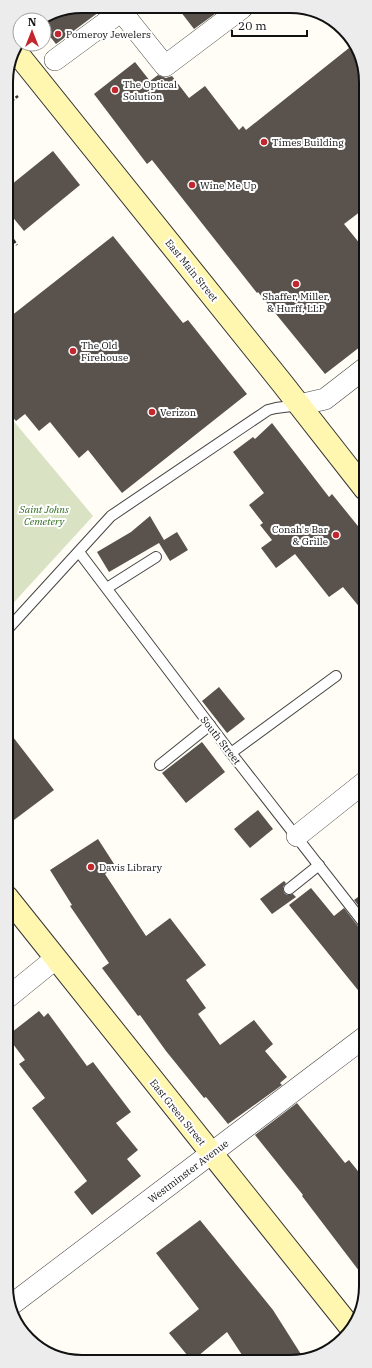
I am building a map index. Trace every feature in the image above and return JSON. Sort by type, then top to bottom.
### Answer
[{"type":"main road","name":"East Main Street","points":[[19,55],[359,480]]},
{"type":"main road","name":"East Green Street","points":[[13,906],[347,1324]]},
{"type":"street","points":[[55,60],[119,13]]},
{"type":"street","points":[[127,13],[164,66],[235,13]]},
{"type":"street","points":[[299,405],[325,399],[359,373]]},
{"type":"street","points":[[297,836],[359,787]]},
{"type":"street","points":[[13,993],[55,959]]},
{"type":"street","name":"Westminster Avenue","points":[[15,1302],[359,1041]]},
{"type":"lane","points":[[13,623],[111,516],[268,410],[299,405]]},
{"type":"lane","name":"South Street","points":[[79,552],[230,753],[297,836],[359,917]]},
{"type":"lane","points":[[107,588],[156,557]]},
{"type":"lane","points":[[230,753],[336,676]]},
{"type":"lane","points":[[160,765],[210,726]]},
{"type":"lane","points":[[289,888],[319,865]]},
{"type":"path","points":[[13,100],[18,96]]},
{"type":"path","points":[[13,240],[17,245]]},
{"type":"green space","name":"Saint Johns Cemetery","points":[[13,420],[93,516],[13,603]]},
{"type":"building","points":[[98,13],[56,44],[52,39],[52,20],[69,14]]},
{"type":"building","points":[[182,13],[216,13],[194,29]]},
{"type":"building","points":[[349,48],[351,51],[355,60],[359,82],[359,213],[344,224],[359,243],[359,348],[325,374],[258,292],[257,293],[152,160],[147,164],[94,94],[135,62],[150,81],[158,75],[166,78],[172,76],[189,98],[205,86],[239,130],[243,126],[246,130]]},
{"type":"building","points":[[53,151],[80,185],[24,231],[13,218],[13,183]]},
{"type":"building","points":[[113,236],[183,323],[188,320],[247,394],[122,493],[88,450],[79,458],[50,422],[39,431],[25,414],[16,421],[13,418],[13,315]]},
{"type":"building","points":[[272,423],[329,497],[332,494],[359,527],[359,606],[343,587],[329,597],[295,554],[276,568],[261,548],[272,540],[260,525],[263,523],[249,505],[264,493],[233,452],[253,437],[255,439]]},
{"type":"building","points":[[150,516],[164,540],[177,532],[188,550],[170,561],[159,543],[109,572],[97,552],[131,532]]},
{"type":"building","points":[[219,687],[245,719],[227,733],[202,701]]},
{"type":"building","points":[[13,737],[54,790],[13,821]]},
{"type":"building","points":[[202,742],[225,772],[186,803],[162,773]]},
{"type":"building","points":[[258,810],[273,829],[250,848],[234,829]]},
{"type":"building","points":[[98,839],[116,867],[105,874],[146,936],[170,918],[206,965],[186,980],[206,1008],[198,1014],[220,1045],[254,1020],[273,1044],[265,1051],[287,1077],[280,1083],[282,1085],[228,1124],[206,1097],[204,1098],[166,1051],[140,1015],[138,1016],[102,968],[109,963],[70,906],[72,905],[50,870]]},
{"type":"building","points":[[284,881],[286,883],[283,887],[284,893],[287,895],[293,894],[296,897],[272,914],[260,899]]},
{"type":"building","points":[[311,888],[334,916],[344,908],[359,927],[359,991],[289,905]]},
{"type":"building","points":[[359,896],[359,906],[354,900]]},
{"type":"building","points":[[39,1011],[44,1017],[48,1013],[87,1066],[93,1062],[131,1112],[116,1123],[138,1150],[127,1159],[141,1176],[92,1215],[74,1192],[87,1181],[32,1108],[45,1098],[19,1064],[25,1060],[13,1044],[13,1031]]},
{"type":"building","points":[[297,1103],[345,1163],[349,1160],[359,1172],[359,1271],[302,1196],[303,1195],[255,1135]]},
{"type":"building","points":[[200,1220],[273,1310],[301,1354],[242,1355],[227,1332],[199,1355],[187,1355],[169,1333],[199,1309],[156,1253]]},
{"type":"place","name":"Pomeroy Jewelers","points":[[58,34]]},
{"type":"place","name":"The Optical Solution","points":[[115,90]]},
{"type":"place","name":"Times Building","points":[[264,142]]},
{"type":"place","name":"Wine Me Up","points":[[192,185]]},
{"type":"place","name":"Shaffer, Miller, & Hurff, LLP","points":[[296,284]]},
{"type":"place","name":"The Old Firehouse","points":[[73,351]]},
{"type":"place","name":"Verizon","points":[[152,412]]},
{"type":"place","name":"Conah's Bar & Grille","points":[[336,535]]},
{"type":"place","name":"Davis Library","points":[[91,867]]}]
